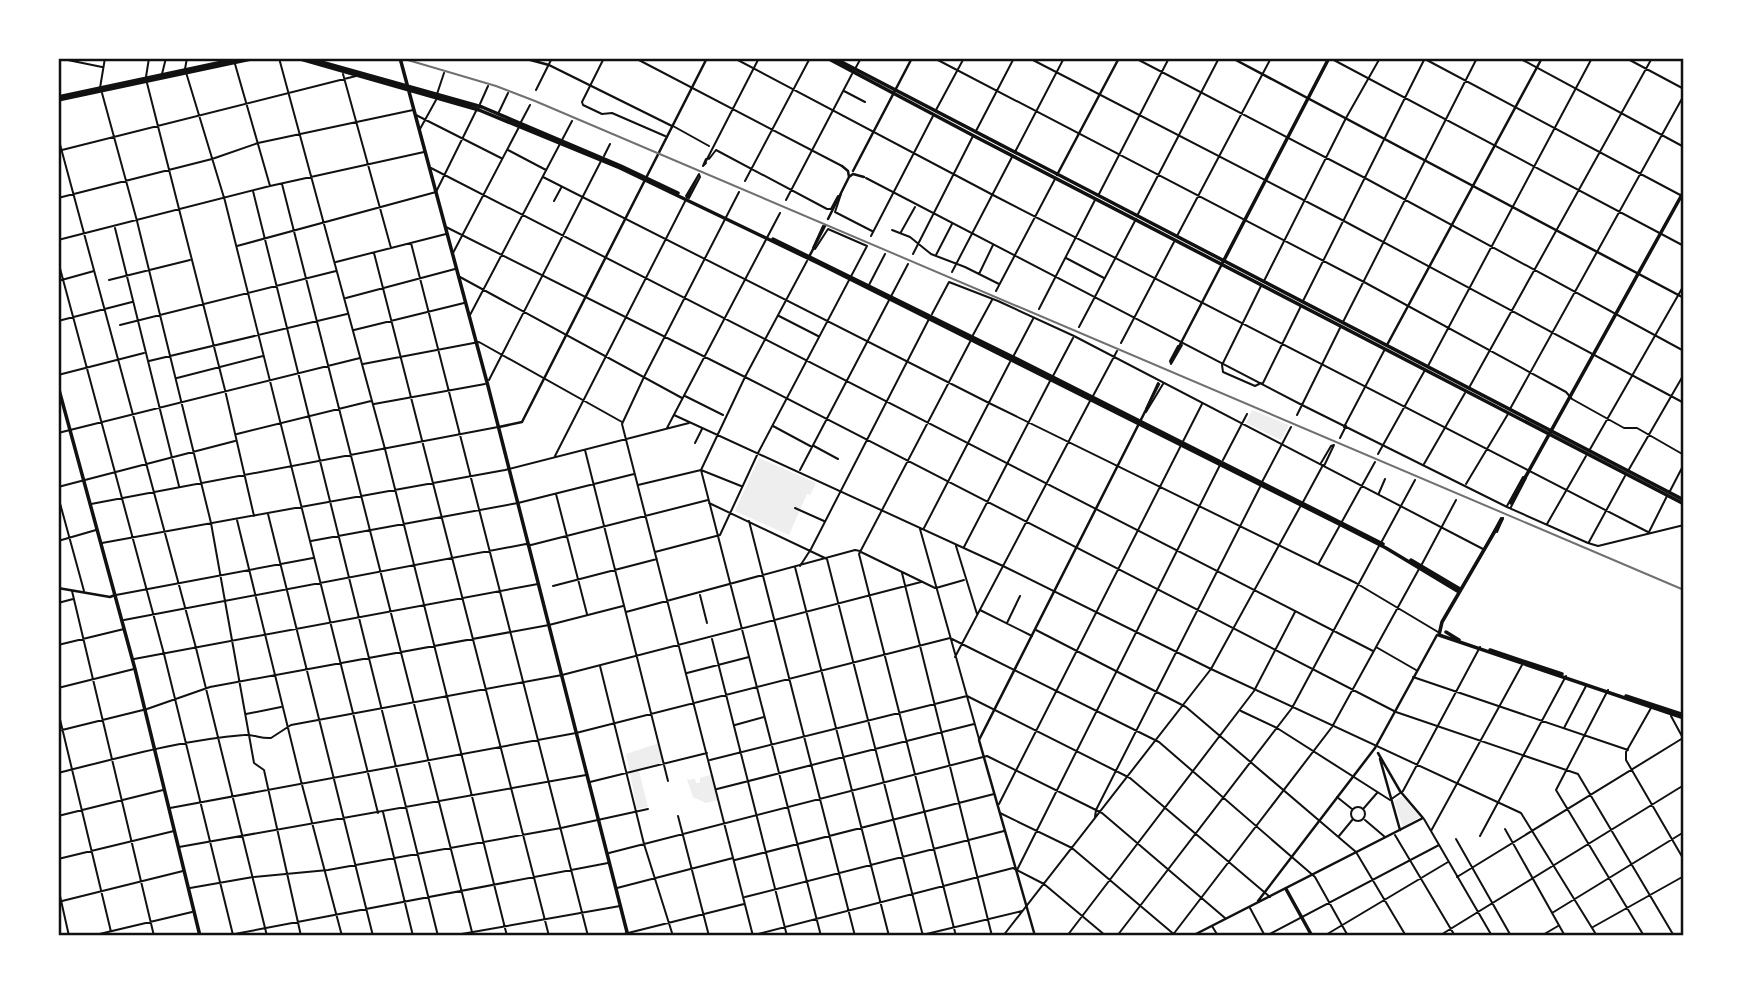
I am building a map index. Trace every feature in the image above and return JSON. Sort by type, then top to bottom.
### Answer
[{"type":"main road","points":[[235,61],[240,58]]},
{"type":"main road","points":[[58,99],[256,58]]},
{"type":"main road","points":[[297,58],[498,114],[520,125]]},
{"type":"main road","points":[[307,58],[408,88]]},
{"type":"main road","points":[[400,58],[510,469],[627,935]]},
{"type":"main road","points":[[827,58],[854,70]]},
{"type":"main road","points":[[834,58],[934,113],[1684,502]]},
{"type":"main road","points":[[1223,262],[1329,58]]},
{"type":"main road","points":[[146,80],[186,71]]},
{"type":"main road","points":[[478,108],[645,178],[810,256],[849,278],[1341,523],[1460,590]]},
{"type":"main road","points":[[1509,506],[1683,194]]},
{"type":"main road","points":[[849,278],[890,298]]},
{"type":"main road","points":[[58,386],[135,669],[200,936]]},
{"type":"main road","points":[[1502,519],[1445,617],[1442,633],[1684,717]]},
{"type":"main road","points":[[1566,677],[1607,691]]},
{"type":"main road","points":[[1286,889],[1312,936]]},
{"type":"street","points":[[58,58],[103,67]]},
{"type":"street","points":[[105,58],[101,90],[137,221],[211,523],[254,763],[264,770],[301,936]]},
{"type":"street","points":[[149,58],[146,80],[214,345],[254,516]]},
{"type":"street","points":[[162,75],[166,58]]},
{"type":"street","points":[[187,58],[186,71],[224,199],[378,813]]},
{"type":"street","points":[[279,58],[385,449],[507,936]]},
{"type":"street","points":[[523,58],[549,65],[709,146],[714,146]]},
{"type":"street","points":[[536,90],[552,58]]},
{"type":"street","points":[[604,58],[582,104],[601,114],[610,113],[667,137]]},
{"type":"street","points":[[635,58],[1302,405],[1547,525],[1598,546],[1684,525]]},
{"type":"street","points":[[90,504],[521,424],[707,58]]},
{"type":"street","points":[[734,58],[1154,279],[1649,532]]},
{"type":"street","points":[[705,165],[759,58]]},
{"type":"street","points":[[745,181],[810,58]]},
{"type":"street","points":[[786,200],[861,58]]},
{"type":"street","points":[[853,171],[912,58]]},
{"type":"street","points":[[934,58],[1324,260],[1566,392],[1608,419],[1627,429],[1637,428],[1684,455]]},
{"type":"street","points":[[871,236],[964,58]]},
{"type":"street","points":[[913,254],[1014,58]]},
{"type":"street","points":[[1029,58],[1344,220],[1684,403]]},
{"type":"street","points":[[952,272],[1064,58]]},
{"type":"street","points":[[996,291],[1119,58]]},
{"type":"street","points":[[1135,58],[1365,178],[1684,351]]},
{"type":"street","points":[[1039,309],[1169,58]]},
{"type":"street","points":[[1079,327],[1219,58]]},
{"type":"street","points":[[1231,58],[1684,299]]},
{"type":"street","points":[[1121,343],[1271,58]]},
{"type":"street","points":[[1329,58],[1684,246]]},
{"type":"street","points":[[1380,58],[1346,118],[1222,363],[1224,373],[1255,386],[1262,383],[1424,58],[1683,194]]},
{"type":"street","points":[[1297,415],[1476,59],[1470,58]]},
{"type":"street","points":[[1519,58],[1684,147]]},
{"type":"street","points":[[1340,438],[1365,386],[1542,58]]},
{"type":"street","points":[[1378,454],[1449,328],[1592,58]]},
{"type":"street","points":[[1626,58],[1684,89]]},
{"type":"street","points":[[1423,465],[1490,351],[1652,58]]},
{"type":"street","points":[[235,61],[270,186]]},
{"type":"street","points":[[344,70],[344,79],[391,248]]},
{"type":"street","points":[[419,129],[426,120],[444,73]]},
{"type":"street","points":[[60,151],[357,75]]},
{"type":"street","points":[[236,247],[436,192],[488,86]]},
{"type":"street","points":[[843,90],[865,102]]},
{"type":"street","points":[[498,114],[508,93]]},
{"type":"street","points":[[1465,486],[1531,373],[1684,95]]},
{"type":"street","points":[[452,253],[530,105]]},
{"type":"street","points":[[58,198],[212,159],[258,143],[414,112],[502,159]]},
{"type":"street","points":[[470,316],[572,121]]},
{"type":"street","points":[[58,137],[179,582],[267,936]]},
{"type":"street","points":[[235,434],[340,409],[487,383],[610,144]]},
{"type":"street","points":[[709,146],[711,150],[703,166],[716,150]]},
{"type":"street","points":[[714,146],[716,150],[829,210],[842,192]]},
{"type":"street","points":[[507,150],[547,170]]},
{"type":"street","points":[[58,240],[270,186],[425,151]]},
{"type":"street","points":[[828,219],[849,177],[850,173],[842,166]]},
{"type":"street","points":[[430,167],[1373,651]]},
{"type":"street","points":[[699,174],[700,177],[687,198],[699,174]]},
{"type":"street","points":[[849,177],[853,174],[864,177]]},
{"type":"street","points":[[555,457],[698,176]]},
{"type":"street","points":[[543,177],[989,403],[1359,584],[1442,633],[1434,638],[1376,745],[1256,904]]},
{"type":"street","points":[[282,184],[472,934]]},
{"type":"street","points":[[554,201],[562,187]]},
{"type":"street","points":[[253,191],[438,936]]},
{"type":"street","points":[[739,192],[623,422],[753,936],[880,902],[1017,870],[1044,884],[1106,936]]},
{"type":"street","points":[[842,192],[835,212],[873,231]]},
{"type":"street","points":[[901,233],[916,205]]},
{"type":"street","points":[[667,429],[780,213]]},
{"type":"street","points":[[936,256],[953,223]]},
{"type":"street","points":[[115,226],[179,486]]},
{"type":"street","points":[[445,226],[1394,711],[1580,775],[1674,936]]},
{"type":"street","points":[[655,552],[718,537],[758,453],[866,244],[825,227],[725,416],[701,470],[718,537],[731,585],[749,657],[765,717],[821,936]]},
{"type":"street","points":[[892,230],[936,256],[999,285]]},
{"type":"street","points":[[335,263],[447,234]]},
{"type":"street","points":[[411,243],[589,936]]},
{"type":"street","points":[[978,275],[993,245]]},
{"type":"street","points":[[374,253],[548,936]]},
{"type":"street","points":[[869,286],[885,254]]},
{"type":"street","points":[[1065,258],[1104,278]]},
{"type":"street","points":[[109,280],[192,260]]},
{"type":"street","points":[[58,261],[154,615],[233,935]]},
{"type":"street","points":[[1182,343],[1170,361],[1171,364],[1182,343],[1223,262]]},
{"type":"street","points":[[799,472],[908,264]]},
{"type":"street","points":[[345,299],[456,269]]},
{"type":"street","points":[[120,325],[337,270]]},
{"type":"street","points":[[58,281],[95,271]]},
{"type":"street","points":[[459,277],[644,377],[725,416]]},
{"type":"street","points":[[800,566],[949,282],[1074,336],[1322,466],[1485,547]]},
{"type":"street","points":[[1547,525],[1684,285]]},
{"type":"street","points":[[956,936],[860,551],[992,299]]},
{"type":"street","points":[[58,321],[133,302]]},
{"type":"street","points":[[353,331],[466,303]]},
{"type":"street","points":[[148,362],[349,314]]},
{"type":"street","points":[[778,315],[819,336]]},
{"type":"street","points":[[1034,317],[922,528],[955,657],[1035,936]]},
{"type":"street","points":[[964,548],[1074,336]]},
{"type":"street","points":[[362,364],[477,342],[623,422]]},
{"type":"street","points":[[1171,362],[1182,343]]},
{"type":"street","points":[[955,657],[1117,351]]},
{"type":"street","points":[[58,375],[145,353]]},
{"type":"street","points":[[176,379],[263,356]]},
{"type":"street","points":[[58,433],[360,358]]},
{"type":"street","points":[[1588,543],[1684,374]]},
{"type":"street","points":[[979,740],[1161,383]]},
{"type":"street","points":[[998,805],[1202,403]]},
{"type":"street","points":[[1017,870],[1247,414]]},
{"type":"street","points":[[674,415],[1003,566],[1211,669],[1523,815],[1597,936]]},
{"type":"street","points":[[101,543],[510,469],[691,423]]},
{"type":"street","points":[[773,426],[838,459]]},
{"type":"street","points":[[1003,936],[1095,818],[1136,731],[1291,427]]},
{"type":"street","points":[[695,443],[702,428]]},
{"type":"street","points":[[58,486],[236,440]]},
{"type":"street","points":[[1098,811],[1211,669],[1333,445],[1334,448],[1322,466]]},
{"type":"street","points":[[585,449],[668,781]]},
{"type":"street","points":[[1319,564],[1375,462]]},
{"type":"street","points":[[1649,532],[1684,464]]},
{"type":"street","points":[[638,485],[701,470],[742,487]]},
{"type":"street","points":[[309,542],[518,503],[635,474]]},
{"type":"street","points":[[1378,494],[1385,479]]},
{"type":"street","points":[[1117,936],[1293,707],[1415,480]]},
{"type":"street","points":[[556,493],[587,615]]},
{"type":"street","points":[[58,496],[84,592]]},
{"type":"street","points":[[1000,813],[1072,848],[1174,936],[1333,725],[1456,500]]},
{"type":"street","points":[[122,620],[381,570],[528,545],[709,501],[827,559],[922,936]]},
{"type":"street","points":[[795,508],[825,521]]},
{"type":"street","points":[[268,513],[373,936]]},
{"type":"street","points":[[1502,518],[1503,521],[1485,547],[1499,519],[1502,518]]},
{"type":"street","points":[[237,519],[282,707],[342,936]]},
{"type":"street","points":[[749,521],[855,936]]},
{"type":"street","points":[[58,541],[97,530]]},
{"type":"street","points":[[957,545],[977,615]]},
{"type":"street","points":[[625,612],[700,594],[855,550],[936,588],[965,580]]},
{"type":"street","points":[[58,588],[110,597],[313,558]]},
{"type":"street","points":[[553,586],[657,559]]},
{"type":"street","points":[[795,568],[889,936]]},
{"type":"street","points":[[901,573],[992,936]]},
{"type":"street","points":[[58,773],[219,738],[249,734],[271,738],[288,726],[320,719],[562,675],[921,582]]},
{"type":"street","points":[[132,659],[539,584]]},
{"type":"street","points":[[72,590],[155,936]]},
{"type":"street","points":[[700,594],[707,623]]},
{"type":"street","points":[[1007,623],[1020,596]]},
{"type":"street","points":[[58,603],[73,599]]},
{"type":"street","points":[[58,731],[145,709],[206,688],[549,625],[623,606]]},
{"type":"street","points":[[980,610],[1033,636]]},
{"type":"street","points":[[1067,936],[1255,689],[1296,611]]},
{"type":"street","points":[[58,645],[124,629]]},
{"type":"street","points":[[1035,630],[1183,705],[1356,852],[1406,936]]},
{"type":"street","points":[[711,637],[787,936]]},
{"type":"street","points":[[169,808],[576,733],[950,638],[1155,740],[1314,875],[1348,936]]},
{"type":"street","points":[[1376,647],[1417,670]]},
{"type":"street","points":[[1392,799],[1402,793],[1480,648]]},
{"type":"street","points":[[686,674],[749,657]]},
{"type":"street","points":[[1431,831],[1523,662]]},
{"type":"street","points":[[599,665],[644,844],[673,936]]},
{"type":"street","points":[[58,688],[135,669]]},
{"type":"street","points":[[1413,677],[1628,750]]},
{"type":"street","points":[[1480,836],[1566,677]]},
{"type":"street","points":[[1564,728],[1586,685]]},
{"type":"street","points":[[1607,691],[1556,789],[1644,936]]},
{"type":"street","points":[[709,761],[967,696],[1128,776],[1270,897]]},
{"type":"street","points":[[1652,706],[1628,750],[1626,760],[1684,860]]},
{"type":"street","points":[[245,714],[282,707]]},
{"type":"street","points":[[1240,710],[1277,728],[1377,793],[1392,799]]},
{"type":"street","points":[[58,711],[112,936]]},
{"type":"street","points":[[1457,877],[1684,739],[1672,720],[1672,713]]},
{"type":"street","points":[[733,725],[765,717]]},
{"type":"street","points":[[716,790],[974,724]]},
{"type":"street","points":[[1376,745],[1401,830]]},
{"type":"street","points":[[1378,752],[1402,793],[1423,818],[1492,936]]},
{"type":"street","points":[[589,782],[707,753]]},
{"type":"street","points":[[607,853],[989,756],[1098,811],[1225,919]]},
{"type":"street","points":[[179,847],[587,775]]},
{"type":"street","points":[[1440,936],[1684,785]]},
{"type":"street","points":[[58,816],[164,790]]},
{"type":"street","points":[[1364,809],[1377,793]]},
{"type":"street","points":[[616,888],[994,794]]},
{"type":"street","points":[[1337,797],[1353,809]]},
{"type":"street","points":[[190,888],[394,858],[561,828],[648,808]]},
{"type":"street","points":[[1353,809],[1364,809]]},
{"type":"street","points":[[1353,809],[1353,819]]},
{"type":"street","points":[[1364,809],[1364,819]]},
{"type":"street","points":[[383,812],[413,936]]},
{"type":"street","points":[[678,816],[709,936]]},
{"type":"street","points":[[1192,936],[1423,818]]},
{"type":"street","points":[[1339,836],[1353,819]]},
{"type":"street","points":[[1353,819],[1364,819]]},
{"type":"street","points":[[1364,819],[1385,838]]},
{"type":"street","points":[[1505,829],[1565,936]]},
{"type":"street","points":[[58,859],[175,831]]},
{"type":"street","points":[[744,898],[1005,831]]},
{"type":"street","points":[[1552,913],[1684,832]]},
{"type":"street","points":[[1394,833],[1455,936]]},
{"type":"street","points":[[1456,839],[1511,936]]},
{"type":"street","points":[[1249,908],[1265,936],[1438,845]]},
{"type":"street","points":[[1324,936],[1448,862]]},
{"type":"street","points":[[224,936],[405,904],[609,863]]},
{"type":"street","points":[[59,901],[184,871]]},
{"type":"street","points":[[1592,928],[1684,876]]},
{"type":"street","points":[[58,887],[69,936]]},
{"type":"street","points":[[616,936],[745,903]]},
{"type":"street","points":[[450,936],[620,906]]},
{"type":"street","points":[[91,936],[194,911]]},
{"type":"street","points":[[918,936],[1023,911]]},
{"type":"street","points":[[1541,936],[1559,925]]},
{"type":"street","points":[[1212,926],[1218,936]]},
{"type":"shaded area","points":[[1252,410],[1289,425],[1281,440],[1246,423]]},
{"type":"shaded area","points":[[759,458],[816,483],[810,495],[807,494],[789,535],[735,511]]},
{"type":"shaded area","points":[[659,743],[664,763],[637,771],[648,807],[637,809],[626,754]]},
{"type":"shaded area","points":[[713,774],[719,800],[706,803],[693,797],[687,780],[695,779],[696,783],[700,783],[700,778]]},
{"type":"shaded area","points":[[1402,796],[1420,817],[1403,827],[1394,801]]},
{"type":"railway","points":[[401,58],[496,86],[535,101],[1684,590]]}]
